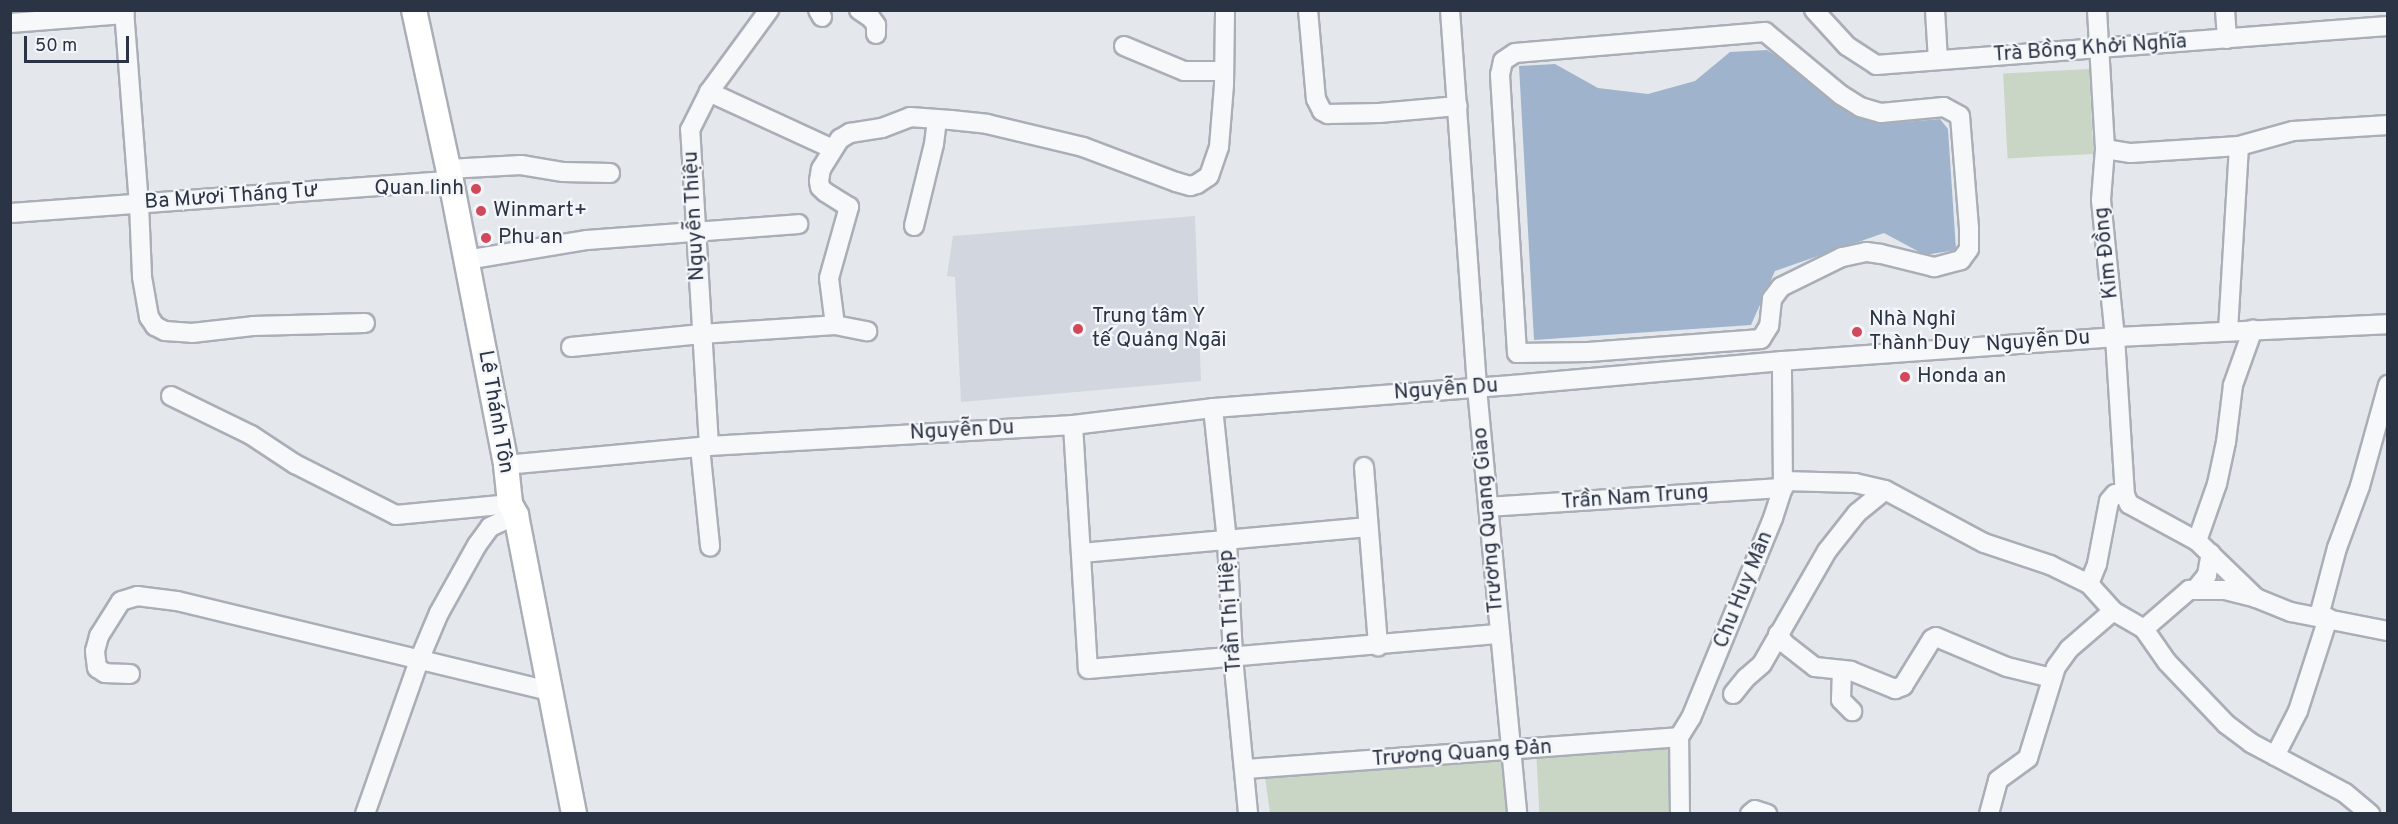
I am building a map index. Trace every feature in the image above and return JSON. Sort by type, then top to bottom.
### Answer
[{"type":"main road","name":"Lê Thánh Tôn","points":[[414,10],[466,260],[574,813]]},
{"type":"street","name":"Nguyễn Thiệu","points":[[710,546],[690,130],[709,92],[769,10]]},
{"type":"street","points":[[859,10],[871,18],[876,25],[876,34]]},
{"type":"street","points":[[835,325],[829,278],[849,207],[820,187],[821,169],[840,139],[849,133],[882,129],[910,117],[987,124],[1083,147],[1190,186],[1205,180],[1215,164],[1220,147],[1225,10]]},
{"type":"street","points":[[1308,10],[1316,99],[1323,111],[1328,114],[1379,113],[1458,106]]},
{"type":"street","name":"Trương Quang Giao","points":[[1450,10],[1477,388],[1517,813]]},
{"type":"street","name":"Trà Bồng Khởi Nghĩa","points":[[1814,10],[1847,45],[1876,65],[2388,26]]},
{"type":"street","points":[[1935,10],[1938,60]]},
{"type":"street","name":"Kim Đồng","points":[[2097,10],[2105,149],[2101,200],[2115,337],[2125,495]]},
{"type":"street","points":[[2225,10],[2227,39]]},
{"type":"street","points":[[10,23],[124,12],[146,302],[149,316],[160,329],[192,333],[253,326],[365,323]]},
{"type":"street","points":[[1765,32],[1841,95],[1860,107],[1881,113],[1944,107],[1962,119],[1969,249],[1961,260],[1934,267],[1866,252],[1842,257],[1781,287],[1772,298],[1769,326],[1761,339],[1587,352],[1517,353],[1500,75],[1503,61],[1515,53],[1765,32]]},
{"type":"street","points":[[1124,46],[1184,72],[1224,71]]},
{"type":"street","points":[[709,92],[832,149]]},
{"type":"street","points":[[914,226],[934,144],[937,119]]},
{"type":"street","points":[[2105,149],[2130,153],[2239,146],[2293,131],[2388,125]]},
{"type":"street","points":[[2228,330],[2239,146]]},
{"type":"street","name":"Ba Mươi Tháng Tư","points":[[10,213],[139,204],[449,175],[521,165],[562,172],[610,173]]},
{"type":"street","points":[[466,260],[587,240],[798,224]]},
{"type":"street","name":"Nguyễn Du","points":[[506,465],[704,446],[1073,425],[1213,408],[1477,388],[1782,361],[2228,330],[2388,324]]},
{"type":"street","points":[[571,347],[701,334],[835,325],[867,331]]},
{"type":"street","points":[[2195,590],[2206,575],[2204,547],[2226,442],[2233,385],[2253,329]]},
{"type":"street","name":"Chu Huy Mân","points":[[1679,737],[1691,718],[1773,518],[1783,485],[1782,361]]},
{"type":"street","points":[[2275,756],[2298,711],[2323,617],[2337,548],[2360,486],[2388,385]]},
{"type":"street","points":[[171,396],[251,435],[295,465],[396,515],[513,510]]},
{"type":"street","name":"Trần Thị Hiệp","points":[[1213,408],[1227,540],[1233,657],[1248,813]]},
{"type":"street","points":[[1073,425],[1088,669],[1500,634]]},
{"type":"street","points":[[1364,467],[1378,646]]},
{"type":"street","name":"Trần Nam Trung","points":[[1488,507],[1783,485],[1855,483],[1885,490],[1984,543],[2050,565],[2089,584]]},
{"type":"street","points":[[1733,694],[1762,664],[1827,551],[1857,513],[1885,490]]},
{"type":"street","points":[[2256,598],[2204,547],[2129,504],[2125,495],[2115,494],[2109,501],[2097,564],[2089,584],[2113,611],[2144,629],[2167,662],[2226,724],[2275,756],[2345,793],[2370,813]]},
{"type":"street","points":[[365,813],[420,658],[440,613],[477,545],[490,527],[513,510]]},
{"type":"street","points":[[1082,553],[1368,527]]},
{"type":"street","points":[[2144,629],[2189,590],[2225,590],[2256,598],[2291,612],[2388,631]]},
{"type":"street","points":[[130,674],[105,673],[97,668],[94,651],[99,636],[121,601],[137,596],[177,601],[550,691]]},
{"type":"street","points":[[1989,813],[1998,780],[2028,758],[2056,667],[2069,649],[2113,611]]},
{"type":"street","points":[[1778,634],[1806,663],[1815,667],[1842,670],[1899,688],[1903,686],[1932,639],[1936,637],[2007,667],[2052,678]]},
{"type":"street","points":[[1842,670],[1840,693],[1844,706],[1852,711]]},
{"type":"street","points":[[1679,737],[1680,813]]},
{"type":"street","name":"Trương Quang Đản","points":[[1245,769],[1679,737]]},
{"type":"street","points":[[1750,813],[1755,810],[1767,813]]},
{"type":"shaded area","name":"Trung tâm Y tế Quảng Ngãi","points":[[1195,216],[1201,381],[961,402],[955,277],[947,276],[953,236]]},
{"type":"green space","points":[[2089,69],[2093,154],[2008,158],[2003,74]]},
{"type":"green space","points":[[1670,745],[1674,813],[1539,814],[1536,752]]},
{"type":"green space","points":[[1502,751],[1507,813],[1270,813],[1264,770]]},
{"type":"water","points":[[1767,50],[1880,124],[1940,119],[1948,129],[1956,250],[1925,255],[1884,233],[1775,271],[1751,325],[1534,340],[1519,66],[1555,64],[1598,88],[1648,94],[1695,81],[1730,52]]},
{"type":"place","name":"Quan linh","points":[[476,189]]},
{"type":"place","name":"Winmart+","points":[[481,211]]},
{"type":"place","name":"Phu an","points":[[486,238]]},
{"type":"place","name":"Trung tâm Y tế Quảng Ngãi","points":[[1078,329]]},
{"type":"place","name":"Nhà Nghỉ Thành Duy","points":[[1857,332]]},
{"type":"place","name":"Honda an","points":[[1905,377]]}]
